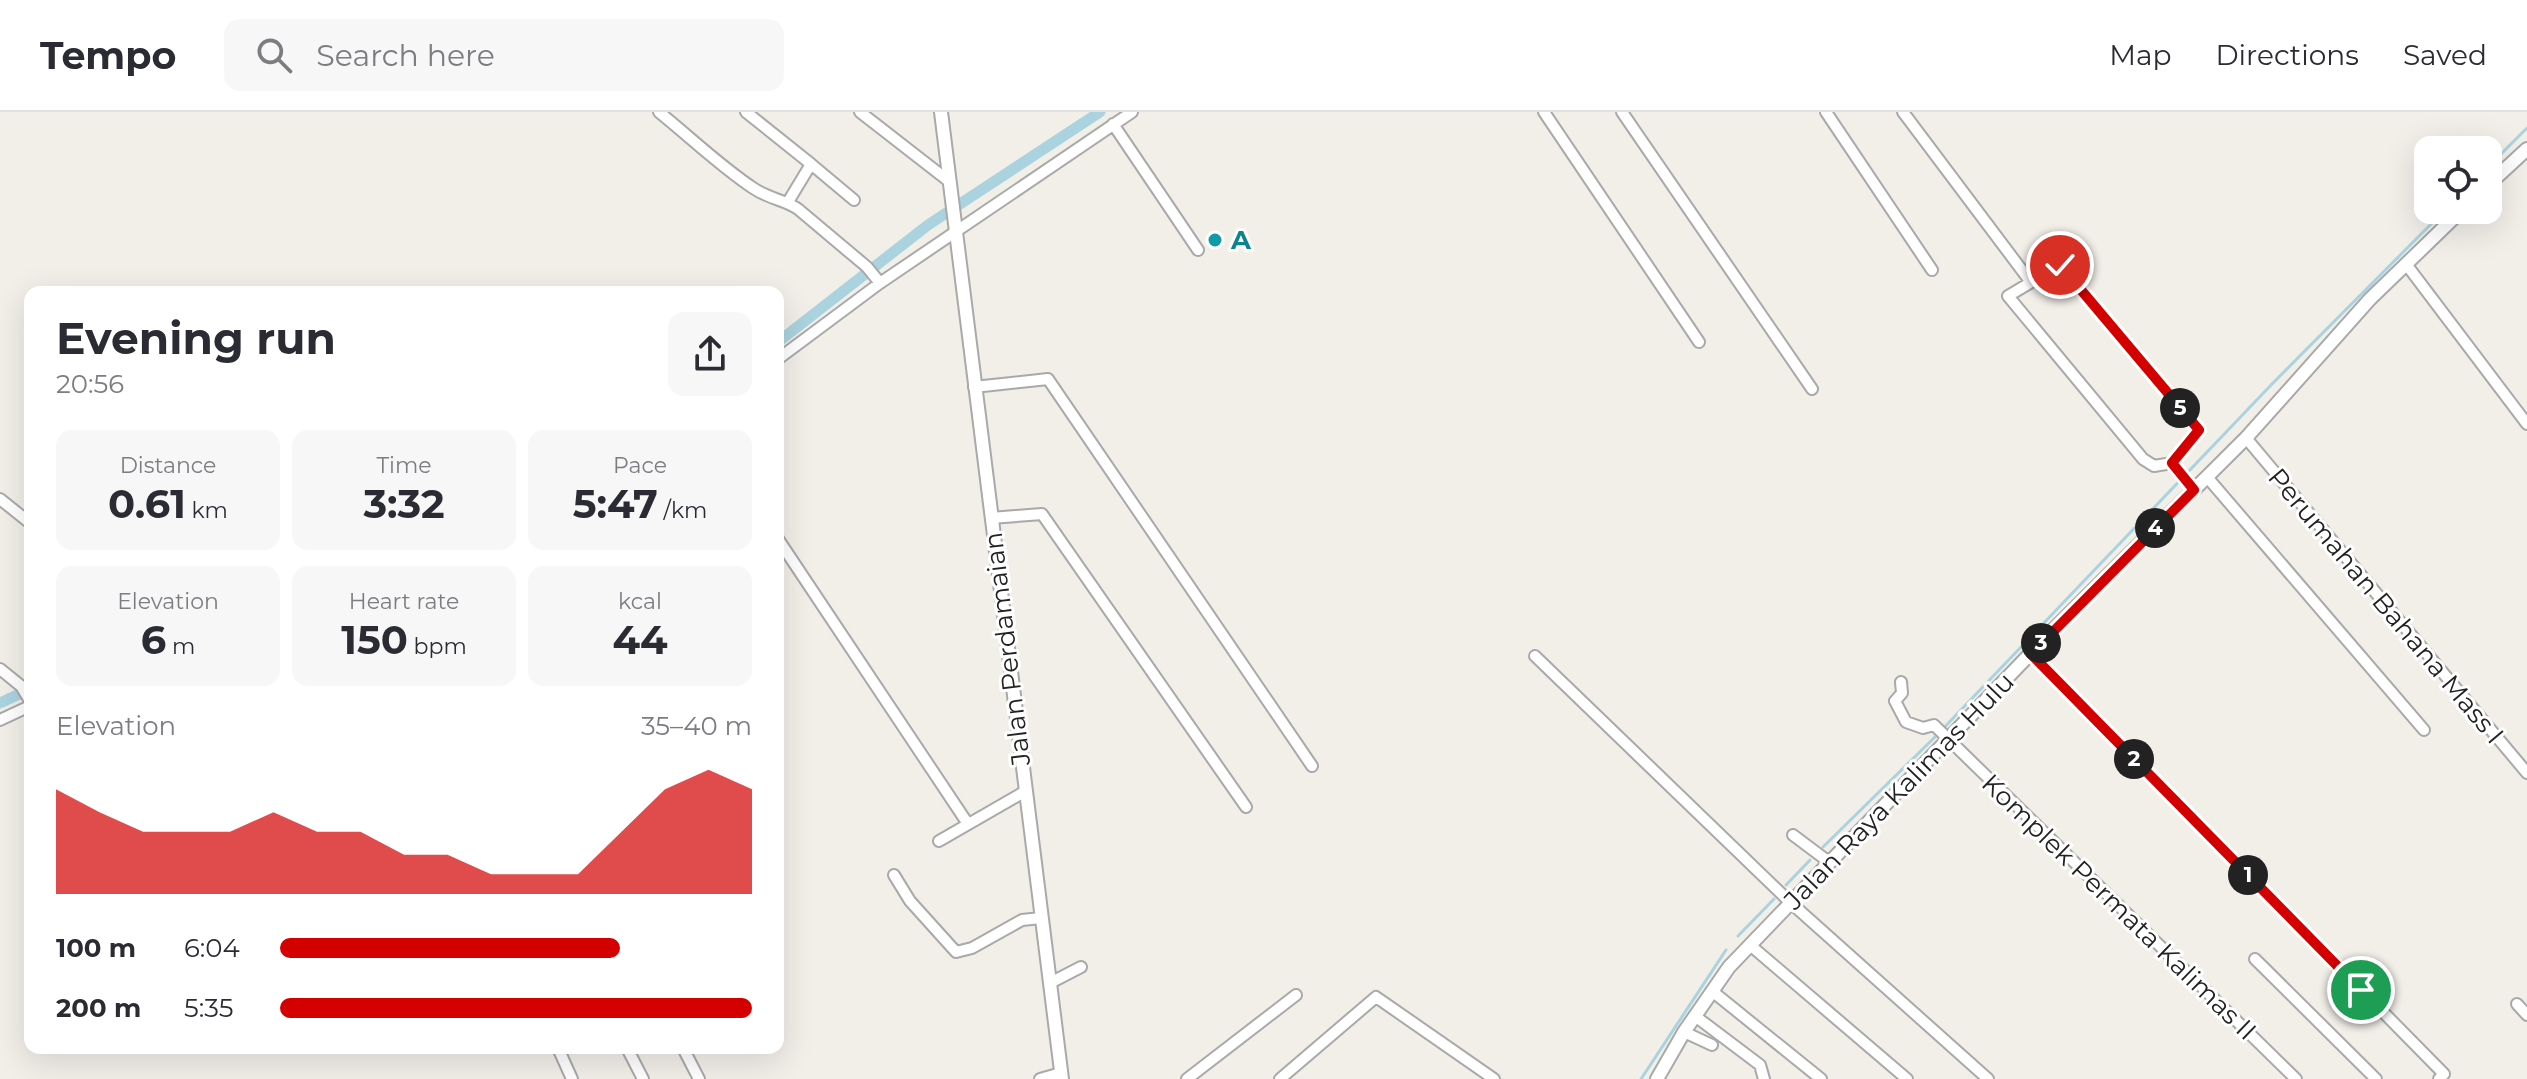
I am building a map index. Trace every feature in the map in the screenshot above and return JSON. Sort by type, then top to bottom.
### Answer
[{"type":"street","points":[[659,112],[750,186],[773,201],[788,202],[873,275]]},
{"type":"street","points":[[746,112],[854,200]]},
{"type":"street","points":[[860,112],[950,182]]},
{"type":"street","points":[[931,112],[942,116]]},
{"type":"street","points":[[784,354],[873,275],[1132,112]]},
{"type":"street","points":[[1544,112],[1699,342]]},
{"type":"street","points":[[1622,112],[1812,389]]},
{"type":"street","points":[[1826,112],[1932,270]]},
{"type":"street","points":[[1903,112],[2030,281]]},
{"type":"street","name":"Jalan Perdamaian","points":[[942,116],[1061,1076]]},
{"type":"street","points":[[1113,124],[1198,250]]},
{"type":"street","points":[[2502,172],[2527,149]]},
{"type":"street","points":[[788,202],[811,164]]},
{"type":"street","name":"Jalan Raya Kalimas Hulu","points":[[1657,1079],[1712,991],[1750,945],[1943,734],[2031,654],[2188,482],[2207,477],[2246,438],[2307,367],[2447,224]]},
{"type":"street","points":[[2406,264],[2527,424]]},
{"type":"street","points":[[2060,265],[2199,430],[2172,463],[2154,466],[2143,459],[2008,296],[2060,265]]},
{"type":"street","points":[[974,387],[1048,379],[1312,766]]},
{"type":"street","name":"Perumahan Bahana Mass I","points":[[2246,438],[2527,773]]},
{"type":"street","points":[[2172,463],[2188,482]]},
{"type":"street","points":[[2207,477],[2424,730]]},
{"type":"street","points":[[0,499],[24,518]]},
{"type":"street","points":[[991,518],[1042,514],[1246,807]]},
{"type":"street","points":[[784,548],[968,824]]},
{"type":"street","points":[[2031,654],[2444,1074],[2439,1079]]},
{"type":"street","points":[[1535,656],[1791,903],[1988,1079]]},
{"type":"street","points":[[0,669],[24,692]]},
{"type":"street","points":[[1901,682],[1902,693],[1895,701],[1906,722],[1943,734]]},
{"type":"street","points":[[0,720],[24,704]]},
{"type":"street","name":"Komplek Permata Kalimas II","points":[[1943,734],[2296,1079]]},
{"type":"street","points":[[939,841],[1024,792]]},
{"type":"street","points":[[1793,835],[1829,862]]},
{"type":"street","points":[[894,875],[910,901],[956,952],[972,948],[1022,920],[1041,918]]},
{"type":"street","points":[[1750,945],[1907,1079]]},
{"type":"street","points":[[2255,959],[2376,1079]]},
{"type":"street","points":[[1050,983],[1081,967]]},
{"type":"street","points":[[1712,991],[1821,1079]]},
{"type":"street","points":[[1187,1079],[1296,995]]},
{"type":"street","points":[[1280,1079],[1376,997],[1494,1079]]},
{"type":"street","points":[[2517,1004],[2527,1015]]},
{"type":"street","points":[[1695,1016],[1760,1065],[1764,1079]]},
{"type":"street","points":[[1684,1032],[1712,1045]]},
{"type":"street","points":[[561,1054],[572,1079]]},
{"type":"street","points":[[630,1054],[643,1079]]},
{"type":"street","points":[[686,1054],[699,1079]]},
{"type":"street","points":[[1040,1079],[1061,1076]]},
{"type":"waterway","points":[[784,337],[928,225],[1100,112]]},
{"type":"waterway","points":[[2502,153],[2527,128]]},
{"type":"waterway","points":[[1823,847],[1936,736],[2272,384],[2431,224]]},
{"type":"waterway","points":[[0,703],[24,692]]},
{"type":"waterway","points":[[1786,885],[1810,860]]},
{"type":"waterway","points":[[1738,936],[1774,899]]},
{"type":"waterway","points":[[1641,1079],[1726,950]]},
{"type":"place","name":"A","points":[[1215,240]]},
{"type":"route","points":[[2060,265],[2199,430],[2172,463],[2194,490],[2031,654],[2361,990]]}]
